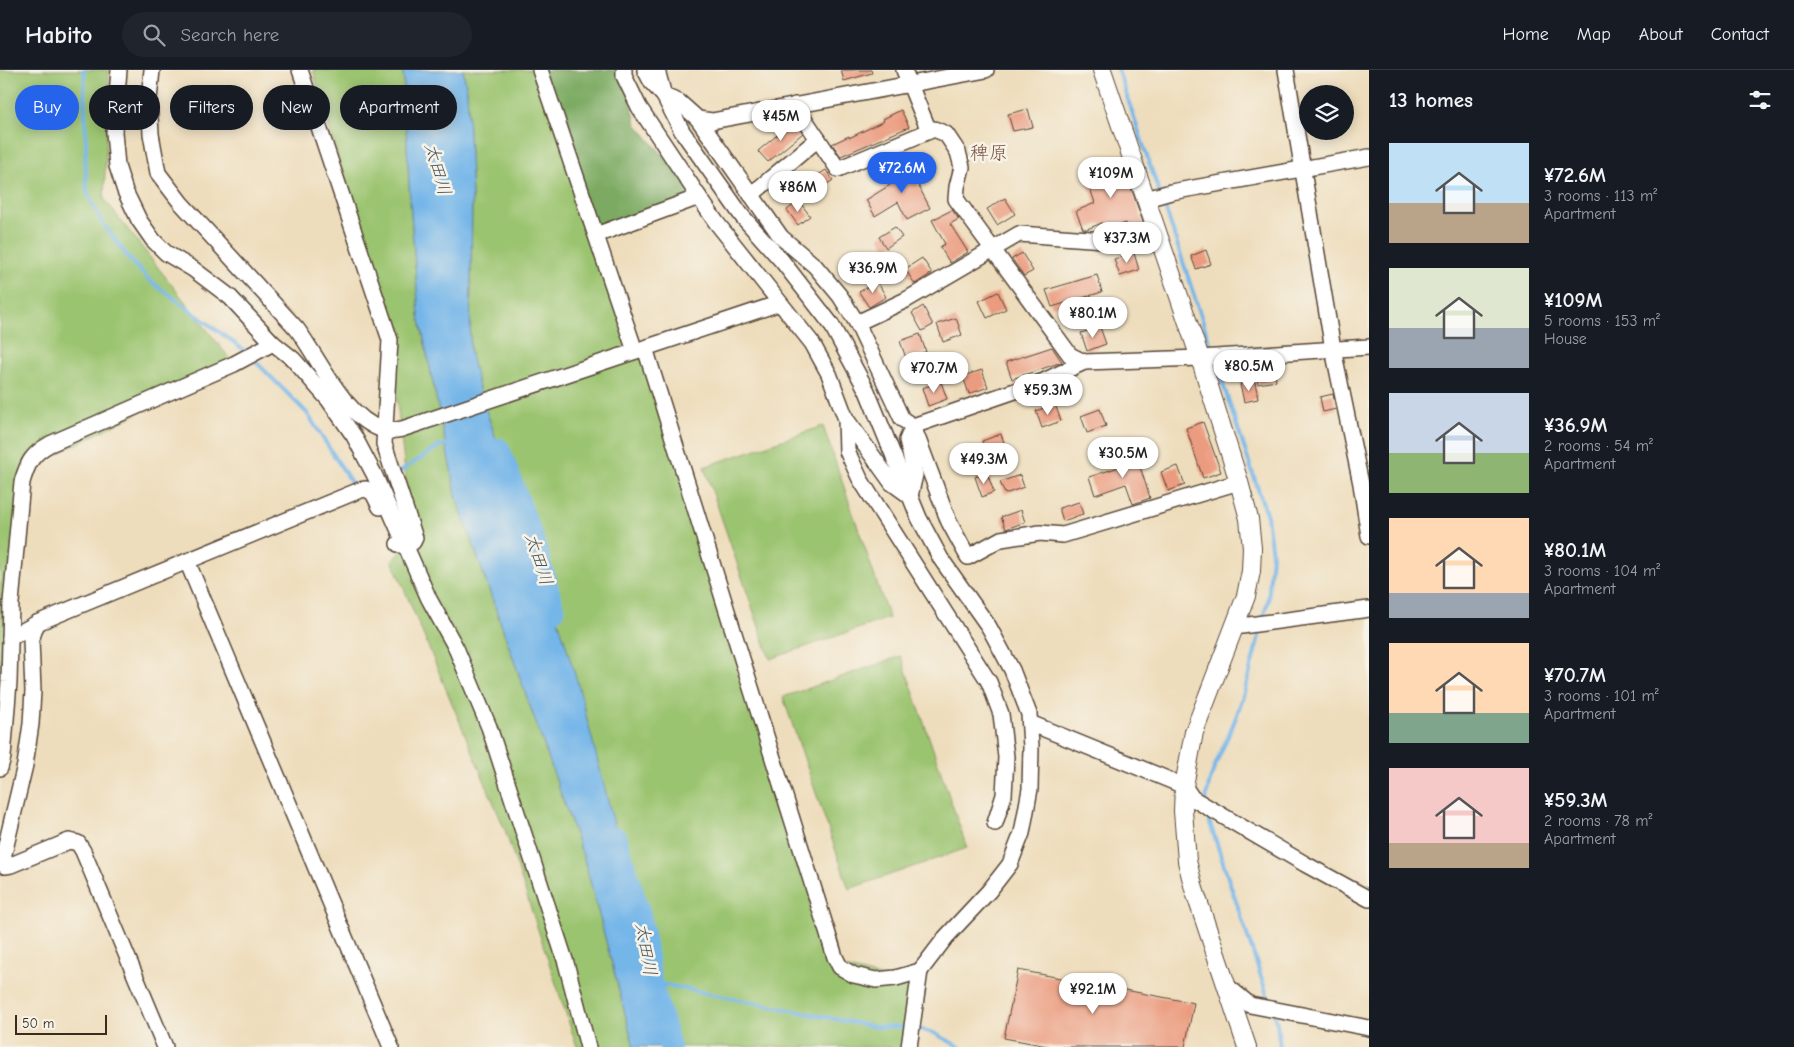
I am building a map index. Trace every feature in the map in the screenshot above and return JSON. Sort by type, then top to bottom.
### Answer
[{"type":"street","points":[[119,70],[114,132],[117,166],[125,191],[139,220],[153,240],[166,253],[193,269],[230,297],[273,343],[293,359],[322,393],[354,436],[374,474],[429,599],[456,648],[490,727],[563,954],[588,1047]]},
{"type":"street","points":[[152,70],[149,99],[150,117],[158,173],[181,203],[297,329],[312,348],[326,376],[341,397],[371,425],[385,431],[402,429],[780,303]]},
{"type":"street","points":[[10,638],[38,623],[366,489],[373,493],[398,545],[406,547],[413,542],[415,538],[384,444],[390,340],[300,70]]},
{"type":"street","points":[[540,70],[636,351],[835,957],[840,967],[854,975],[876,980],[896,978],[920,972]]},
{"type":"street","points":[[624,70],[624,76],[639,107],[716,222],[812,343],[829,374],[846,419],[892,483],[910,496]]},
{"type":"street","points":[[645,70],[652,83],[664,96],[679,102],[698,119],[781,236],[815,266],[840,296],[857,323],[902,419],[913,426],[949,522],[968,557],[1001,539],[1040,533],[1063,535],[1239,482]]},
{"type":"street","points":[[657,70],[664,96],[682,131],[742,216],[782,261],[831,324],[867,391],[919,518],[941,559],[989,627],[1012,670],[1029,714],[1032,747],[1030,789],[1022,833],[1010,864],[989,891],[946,937],[920,972],[908,1047]]},
{"type":"street","points":[[698,119],[712,121],[795,106],[907,77],[986,70]]},
{"type":"street","points":[[1102,70],[1200,358],[1249,518],[1252,548],[1246,596],[1194,732],[1184,786],[1184,837],[1187,861],[1194,889],[1247,1047]]},
{"type":"street","points":[[1286,70],[1333,349],[1359,475],[1369,536]]},
{"type":"street","points":[[907,77],[930,131]]},
{"type":"street","points":[[795,106],[838,169],[934,129],[946,134],[958,152],[962,166],[956,199],[1070,355],[1084,362]]},
{"type":"street","points":[[751,195],[818,139]]},
{"type":"street","points":[[1146,199],[1171,192],[1369,158]]},
{"type":"street","points":[[596,236],[699,197]]},
{"type":"street","points":[[857,323],[906,300],[1019,234],[1161,244]]},
{"type":"street","points":[[0,768],[3,757],[8,690],[11,603],[22,482],[36,452],[50,444],[234,364],[273,343]]},
{"type":"street","points":[[910,496],[915,475],[907,440],[913,426],[1044,381],[1084,362],[1200,358],[1369,347]]},
{"type":"street","points":[[846,419],[847,451],[860,479],[989,682],[1001,714],[1006,756],[1004,795],[995,823]]},
{"type":"street","points":[[187,561],[391,1047]]},
{"type":"street","points":[[1234,627],[1369,609]]},
{"type":"street","points":[[38,623],[31,640],[33,691],[31,724],[25,765],[2,862],[4,866],[12,865],[69,841],[78,843],[164,1047]]},
{"type":"street","points":[[1030,723],[1184,786],[1192,798],[1369,899]]},
{"type":"street","points":[[1227,986],[1250,1005],[1369,1028]]},
{"type":"green space","points":[[0,70],[109,70],[108,85],[89,85],[89,130],[107,130],[104,199],[234,364],[26,470],[0,698]]},
{"type":"green space","points":[[313,70],[403,70],[404,85],[340,85],[340,130],[406,130],[419,315],[457,499],[585,862],[634,1047],[577,1047],[505,830],[392,560],[413,542],[390,340],[330,130],[330,85],[317,85]]},
{"type":"green space","points":[[463,70],[540,70],[692,497],[840,967],[917,986],[909,1047],[669,1047],[645,944],[546,581],[480,393],[470,351],[472,198],[467,91]]},
{"type":"green space","points":[[540,70],[624,70],[636,124],[699,197],[596,235]]},
{"type":"green space","points":[[823,426],[889,618],[770,659],[704,467]]},
{"type":"green space","points":[[901,656],[967,848],[849,889],[783,697]]},
{"type":"water","points":[[403,70],[463,70],[467,91],[472,198],[470,351],[480,393],[546,581],[578,684],[645,944],[669,1047],[634,1047],[585,862],[457,499],[419,315],[406,130],[457,130],[457,85],[404,85]]},
{"type":"building","points":[[841,70],[871,70],[872,73],[844,81]]},
{"type":"building","points":[[1028,109],[1033,127],[1013,131],[1008,114]]},
{"type":"building","points":[[901,110],[909,127],[841,156],[832,144],[884,121],[883,119]]},
{"type":"building","points":[[794,121],[803,133],[768,162],[758,151]]},
{"type":"building","points":[[1121,159],[1144,225],[1128,230],[1126,223],[1104,230],[1102,223],[1083,229],[1076,211],[1095,203],[1085,173]]},
{"type":"building","points":[[919,163],[927,177],[917,183],[930,208],[907,220],[898,202],[875,216],[866,200],[890,185],[888,181]]},
{"type":"building","points":[[826,170],[833,180],[817,191],[810,180]]},
{"type":"building","points":[[1005,198],[1015,214],[997,225],[987,209]]},
{"type":"building","points":[[799,201],[810,216],[798,225],[787,210]]},
{"type":"building","points":[[952,210],[959,219],[950,224],[968,252],[950,263],[940,247],[945,244],[932,220]]},
{"type":"building","points":[[895,227],[902,237],[886,248],[879,237]]},
{"type":"building","points":[[1206,250],[1211,264],[1196,269],[1191,256]]},
{"type":"building","points":[[1022,253],[1033,271],[1024,276],[1012,259]]},
{"type":"building","points":[[1134,253],[1139,270],[1120,276],[1114,259]]},
{"type":"building","points":[[922,258],[932,273],[915,284],[905,269]]},
{"type":"building","points":[[1097,275],[1102,292],[1052,307],[1046,290]]},
{"type":"building","points":[[877,281],[886,297],[869,307],[859,292]]},
{"type":"building","points":[[998,292],[1006,309],[987,318],[979,301]]},
{"type":"building","points":[[923,306],[933,325],[922,331],[912,313]]},
{"type":"building","points":[[956,318],[962,335],[943,342],[937,324]]},
{"type":"building","points":[[1100,327],[1106,344],[1087,351],[1081,333]]},
{"type":"building","points":[[920,334],[926,352],[906,358],[900,341]]},
{"type":"building","points":[[1052,347],[1062,362],[1012,379],[1006,362]]},
{"type":"building","points":[[1274,365],[1276,381],[1258,384],[1255,368]]},
{"type":"building","points":[[982,370],[988,387],[969,394],[963,376]]},
{"type":"building","points":[[941,382],[947,399],[928,406],[922,388]]},
{"type":"building","points":[[1255,382],[1258,399],[1244,402],[1240,384]]},
{"type":"building","points":[[1333,394],[1336,409],[1323,412],[1320,397]]},
{"type":"building","points":[[1055,404],[1061,421],[1042,428],[1036,411]]},
{"type":"building","points":[[1100,409],[1106,426],[1087,433],[1081,416]]},
{"type":"building","points":[[1203,422],[1221,472],[1203,478],[1186,428]]},
{"type":"building","points":[[1001,434],[1007,451],[988,458],[982,441]]},
{"type":"building","points":[[1136,454],[1150,498],[1133,504],[1126,484],[1095,495],[1089,477],[1119,467],[1117,460]]},
{"type":"building","points":[[1178,466],[1185,485],[1168,491],[1161,472]]},
{"type":"building","points":[[987,473],[994,492],[982,497],[975,477]]},
{"type":"building","points":[[1020,475],[1024,487],[1005,494],[1000,482]]},
{"type":"building","points":[[1079,502],[1083,514],[1063,521],[1059,508]]},
{"type":"building","points":[[1021,510],[1025,522],[1006,529],[1001,517]]},
{"type":"building","points":[[1018,970],[1194,1003],[1185,1047],[1053,1047],[1004,1038]]},
{"type":"waterway","points":[[84,70],[87,192],[101,221],[130,260],[149,280],[248,353]]},
{"type":"waterway","points":[[1118,70],[1159,192]]},
{"type":"waterway","points":[[1162,198],[1213,353]]},
{"type":"waterway","points":[[252,358],[307,413],[354,487]]},
{"type":"waterway","points":[[1215,360],[1267,516],[1272,554],[1268,601],[1263,618]]},
{"type":"waterway","points":[[398,473],[439,446],[450,443]]},
{"type":"waterway","name":"太田川","points":[[499,449],[533,539],[554,610]]},
{"type":"waterway","points":[[1206,802],[1210,780],[1243,695],[1261,628]]},
{"type":"waterway","points":[[1206,811],[1270,1004]]},
{"type":"waterway","name":"太田川","points":[[616,838],[640,915],[651,982],[670,1047]]},
{"type":"waterway","points":[[651,982],[875,1027],[909,1027]]},
{"type":"waterway","points":[[1274,1015],[1280,1047]]},
{"type":"waterway","points":[[916,1028],[934,1033],[960,1047]]},
{"type":"district","name":"稗原","points":[[989,152]]}]
